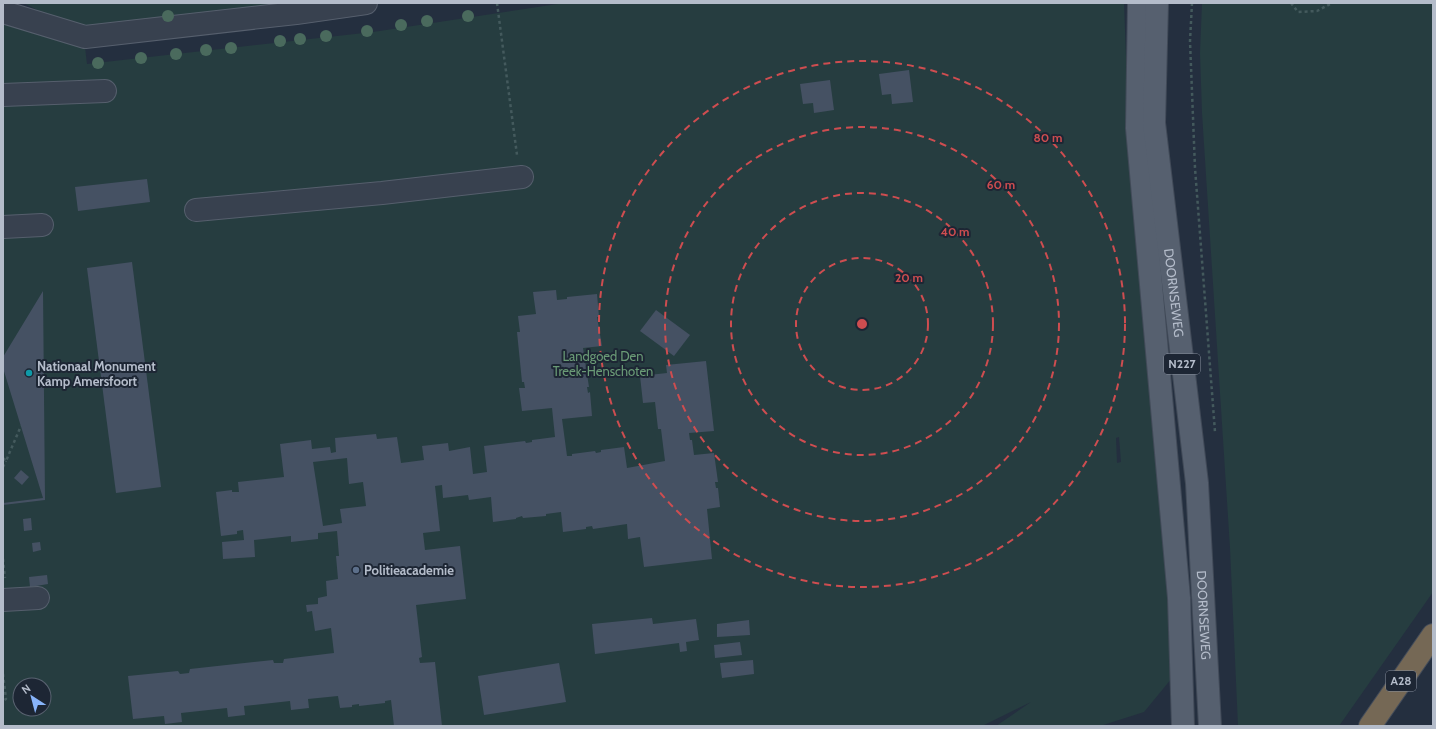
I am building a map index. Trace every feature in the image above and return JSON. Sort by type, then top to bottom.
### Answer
[{"type":"highway","name":"A28","points":[[1370,726],[1433,636]]},
{"type":"main road","name":"DOORNSEWEG","points":[[1139,3],[1136,128],[1179,598],[1183,726]]},
{"type":"main road","name":"DOORNSEWEG","points":[[1157,3],[1154,123],[1197,483],[1210,726]]},
{"type":"lane","points":[[3,12],[85,37],[296,13],[366,3]]},
{"type":"lane","points":[[3,95],[105,91]]},
{"type":"lane","points":[[196,210],[382,193],[522,177]]},
{"type":"lane","points":[[3,227],[42,225]]},
{"type":"lane","points":[[3,600],[38,598]]},
{"type":"path","points":[[497,3],[504,45],[513,135],[522,177]]},
{"type":"path","points":[[1192,3],[1190,41],[1195,168],[1216,437]]},
{"type":"path","points":[[1291,3],[1298,12],[1316,11],[1332,3]]},
{"type":"path","points":[[1324,3],[1327,6]]},
{"type":"path","points":[[3,467],[21,426]]},
{"type":"path","points":[[3,458],[6,461]]},
{"type":"path","points":[[3,674],[6,699],[3,701]]},
{"type":"green space","points":[[24,3],[300,3],[87,29],[50,17]]},
{"type":"green space","name":"Landgoed Den Treek-Henschoten","points":[[564,3],[1124,3],[1127,83],[1149,366],[1168,564],[1172,678],[1144,712],[1100,726],[996,726],[1031,702],[982,726],[3,726],[3,21],[33,33],[85,47],[87,64],[373,32]],"holes":[[[1119,437],[1121,462],[1117,463],[1116,438]]]},
{"type":"green space","points":[[1202,3],[1433,3],[1433,592],[1339,726],[1238,726],[1230,548],[1202,113],[1200,53]]},
{"type":"building","points":[[909,70],[913,102],[892,104],[891,94],[882,95],[879,74]]},
{"type":"building","points":[[830,80],[834,110],[814,113],[813,103],[803,104],[800,84]]},
{"type":"building","points":[[147,179],[150,202],[78,211],[75,187]]},
{"type":"building","points":[[132,262],[161,487],[116,493],[87,268]]},
{"type":"building","points":[[556,290],[557,300],[567,299],[567,297],[597,294],[599,317],[597,317],[602,346],[583,348],[592,416],[562,419],[567,456],[595,451],[596,453],[601,452],[601,450],[624,447],[627,468],[665,461],[661,429],[658,429],[655,402],[643,403],[640,376],[667,373],[666,365],[706,361],[714,431],[689,433],[690,440],[692,440],[694,455],[714,453],[718,482],[715,482],[716,488],[718,488],[720,507],[707,509],[712,559],[644,567],[640,537],[628,539],[627,524],[593,529],[592,526],[586,527],[586,529],[563,532],[561,512],[546,514],[546,516],[523,518],[522,516],[516,519],[493,522],[491,497],[469,500],[468,495],[443,498],[442,485],[435,486],[440,531],[423,533],[425,550],[460,546],[466,599],[416,605],[422,657],[419,658],[420,663],[435,662],[442,726],[394,726],[391,700],[385,701],[385,703],[359,706],[359,704],[352,705],[352,707],[340,708],[338,696],[308,699],[309,708],[291,710],[290,701],[244,706],[245,715],[228,717],[227,708],[181,713],[182,722],[165,724],[164,716],[133,719],[128,676],[178,671],[180,674],[189,673],[190,669],[273,660],[274,663],[283,663],[284,659],[334,653],[331,628],[315,631],[312,611],[307,612],[306,605],[318,604],[318,598],[327,596],[326,581],[338,579],[336,556],[339,556],[337,531],[318,533],[318,539],[291,542],[291,536],[254,540],[255,557],[223,559],[222,542],[244,540],[243,530],[237,531],[237,534],[221,536],[216,492],[232,490],[232,492],[239,492],[238,482],[284,477],[280,444],[311,440],[312,449],[330,447],[331,453],[336,452],[335,438],[376,434],[377,439],[397,437],[401,463],[424,460],[422,446],[448,443],[449,451],[470,447],[473,474],[487,472],[484,446],[525,441],[526,443],[532,442],[532,440],[555,437],[552,408],[522,411],[519,388],[525,388],[524,382],[522,382],[517,332],[520,332],[518,316],[536,314],[533,292]],"holes":[[[347,458],[349,484],[363,482],[366,506],[340,509],[342,523],[323,526],[313,462]]]},
{"type":"building","points":[[43,291],[45,500],[3,505],[3,503],[43,498],[3,368],[3,357]]},
{"type":"building","points":[[656,310],[690,335],[674,356],[640,331]]},
{"type":"building","points":[[21,470],[29,477],[22,485],[14,478]]},
{"type":"building","points":[[31,518],[32,530],[24,531],[23,519]]},
{"type":"building","points":[[40,542],[41,550],[33,552],[32,543]]},
{"type":"building","points":[[47,575],[48,584],[30,587],[29,577]]},
{"type":"building","points":[[652,618],[653,624],[696,619],[699,640],[686,642],[687,651],[680,652],[679,643],[595,654],[592,624]]},
{"type":"building","points":[[749,620],[750,635],[717,637],[717,624]]},
{"type":"building","points":[[740,642],[742,655],[715,658],[714,645]]},
{"type":"building","points":[[753,660],[754,674],[722,678],[720,663]]},
{"type":"building","points":[[559,663],[566,702],[484,715],[478,676]]},
{"type":"place","name":"Nationaal Monument Kamp Amersfoort","points":[[29,373]]},
{"type":"place","name":"Politieacademie","points":[[356,570]]}]
